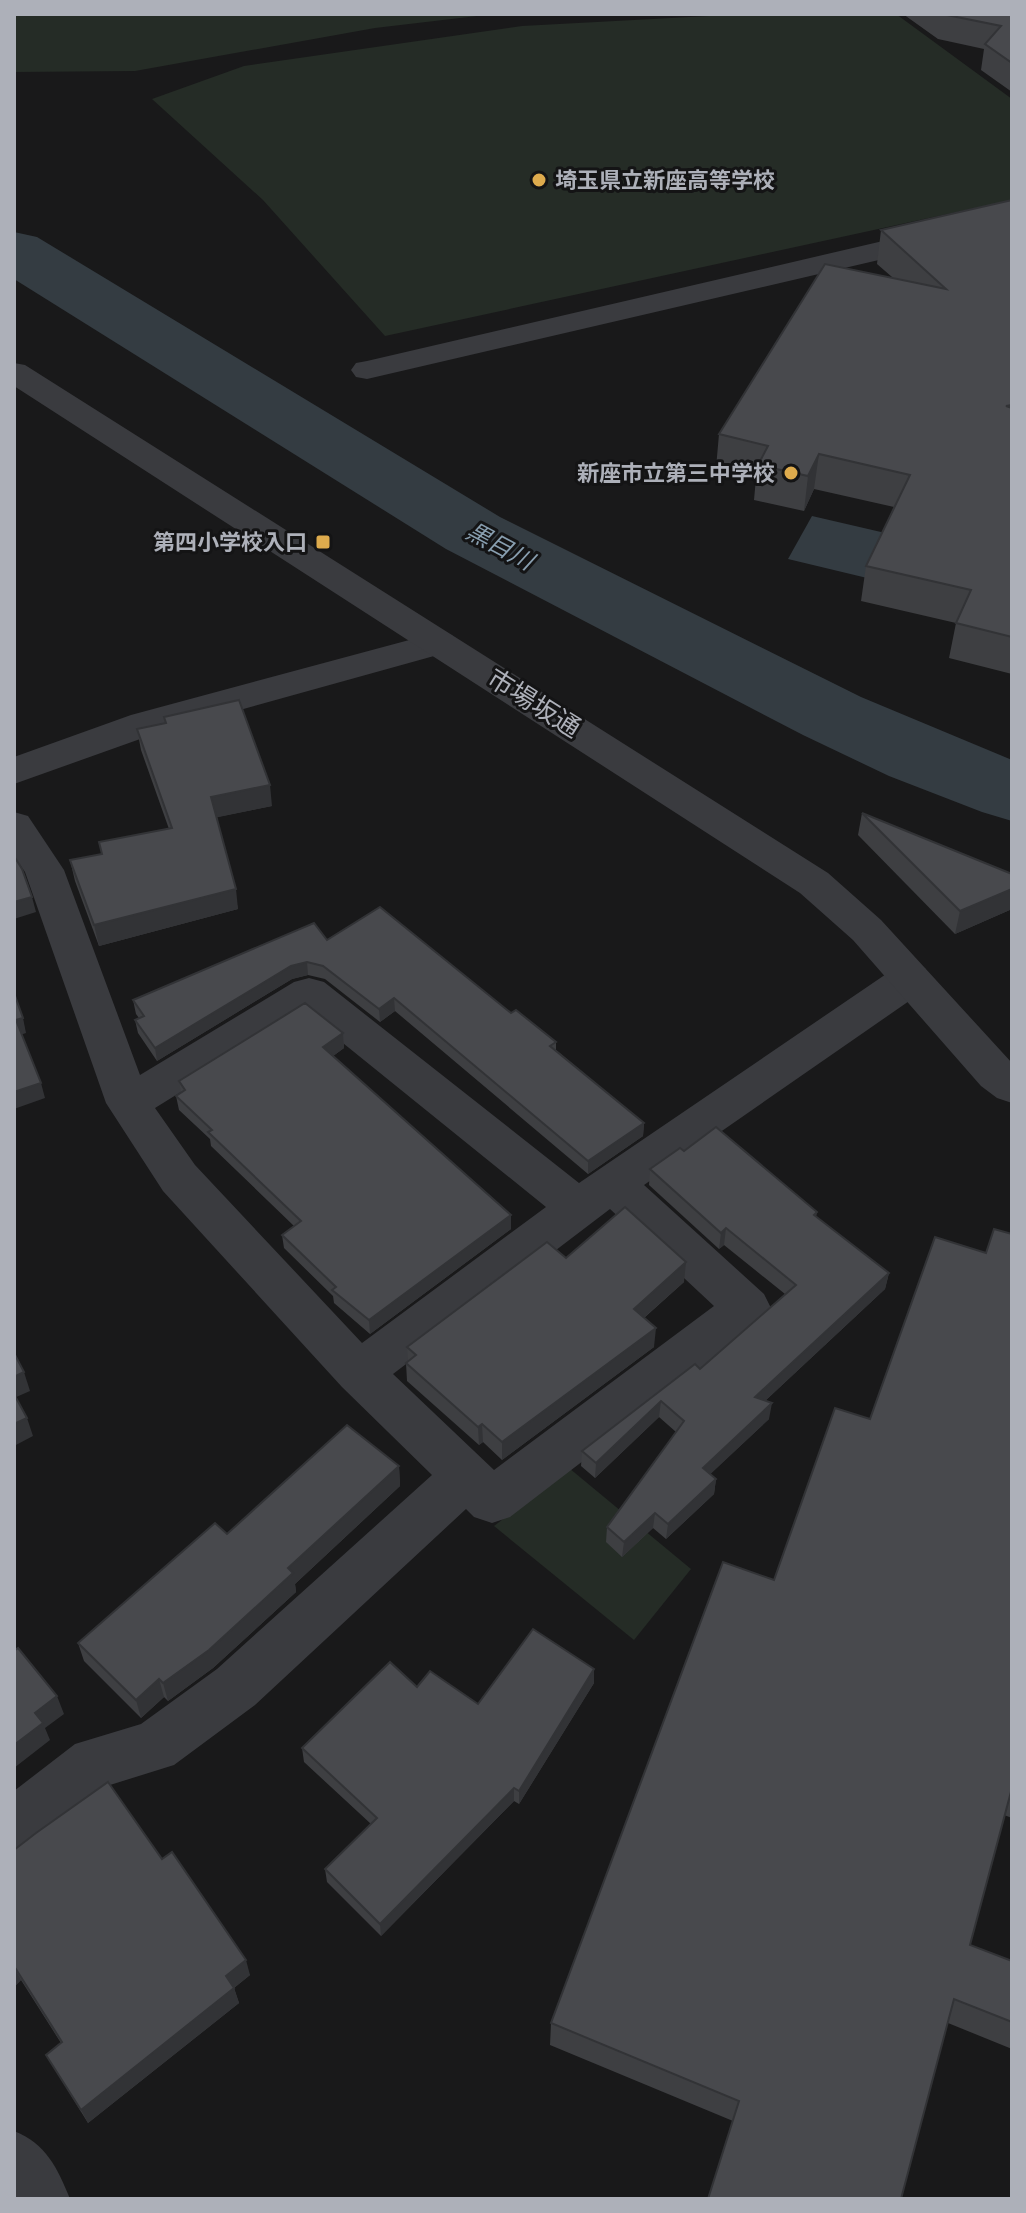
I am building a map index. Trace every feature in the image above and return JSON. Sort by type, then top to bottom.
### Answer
[{"type":"street","points":[[367,370],[1012,220]]},
{"type":"street","name":"市場坂通","points":[[14,372],[814,883],[867,930],[996,1074],[1012,1086]]},
{"type":"street","points":[[14,771],[144,724],[439,643]]},
{"type":"street","points":[[14,825],[44,870],[128,1103],[179,1178],[359,1372],[492,1501],[747,1308],[596,1196],[309,993],[128,1103]]},
{"type":"street","points":[[359,1372],[596,1196],[910,979]]},
{"type":"street","points":[[14,1826],[95,1763],[155,1746],[236,1687],[466,1476]]},
{"type":"street","points":[[14,2162],[39,2199]]},
{"type":"shaded area","points":[[14,14],[494,14],[375,28],[135,71],[14,72]]},
{"type":"shaded area","name":"埼玉県立新座高等学校","points":[[746,14],[896,14],[1012,99],[1012,200],[385,336],[263,200],[152,99],[244,66],[522,26]]},
{"type":"shaded area","points":[[812,516],[963,551],[942,596],[788,559]]},
{"type":"shaded area","points":[[569,1468],[691,1569],[634,1640],[494,1526]]},
{"type":"building","points":[[942,14],[1012,14],[1012,63],[985,44],[1001,26]]},
{"type":"building","points":[[1012,200],[1012,405],[1006,406],[1012,408],[1012,637],[956,623],[971,590],[866,566],[910,475],[819,454],[808,476],[758,465],[768,446],[719,434],[825,264],[946,289],[881,230]]},
{"type":"building","points":[[239,700],[270,785],[211,797],[236,889],[94,925],[70,860],[102,854],[99,842],[172,828],[137,729],[166,723],[164,717]]},
{"type":"building","points":[[862,813],[1012,874],[1012,889],[960,911]]},
{"type":"building","points":[[14,856],[32,897],[14,902]]},
{"type":"building","points":[[380,907],[511,1013],[516,1010],[556,1042],[550,1046],[644,1123],[588,1161],[394,998],[379,1009],[323,966],[307,962],[291,966],[155,1048],[135,1020],[144,1016],[133,1000],[314,923],[327,940]]},
{"type":"building","points":[[14,993],[23,1018],[16,1020],[41,1083],[14,1092]]},
{"type":"building","points":[[305,1003],[343,1033],[323,1047],[511,1215],[369,1320],[332,1290],[336,1287],[282,1235],[301,1221],[208,1132],[212,1130],[176,1096],[185,1090],[179,1081]]},
{"type":"building","points":[[716,1127],[817,1212],[814,1215],[889,1273],[755,1397],[772,1403],[703,1468],[716,1479],[668,1524],[655,1513],[624,1542],[607,1527],[684,1421],[661,1401],[596,1463],[582,1451],[695,1364],[700,1369],[796,1285],[726,1228],[721,1233],[650,1169],[680,1148],[684,1151]]},
{"type":"building","points":[[625,1207],[686,1262],[634,1309],[656,1328],[502,1442],[482,1424],[478,1427],[406,1363],[416,1355],[407,1347],[547,1242],[566,1258]]},
{"type":"building","points":[[994,1229],[1012,1234],[1012,1788],[970,1945],[1012,1961],[1012,2022],[954,1999],[901,2199],[708,2199],[739,2101],[551,2023],[723,1562],[774,1580],[835,1408],[870,1419],[935,1237],[986,1253]]},
{"type":"building","points":[[14,1353],[24,1372],[14,1377]]},
{"type":"building","points":[[14,1394],[27,1418],[14,1424]]},
{"type":"building","points":[[347,1425],[399,1466],[288,1568],[293,1573],[209,1650],[163,1683],[159,1679],[136,1700],[78,1643],[215,1523],[227,1534]]},
{"type":"building","points":[[533,1629],[594,1669],[519,1791],[514,1788],[380,1924],[325,1869],[377,1818],[302,1748],[390,1662],[417,1687],[430,1671],[478,1704]]},
{"type":"building","points":[[18,1648],[57,1696],[35,1713],[43,1723],[14,1745],[14,1651]]},
{"type":"building","points":[[108,1782],[162,1859],[172,1852],[246,1960],[226,1976],[234,1988],[81,2110],[46,2055],[62,2042],[14,1966],[14,1850]]},
{"type":"waterway","name":"黒目川","points":[[14,251],[473,533],[832,716],[919,756],[1012,792]]},
{"type":"place","name":"埼玉県立新座高等学校","points":[[539,180]]},
{"type":"place","name":"新座市立第三中学校","points":[[791,473]]},
{"type":"place","name":"第四小学校入口","points":[[323,542]]}]
